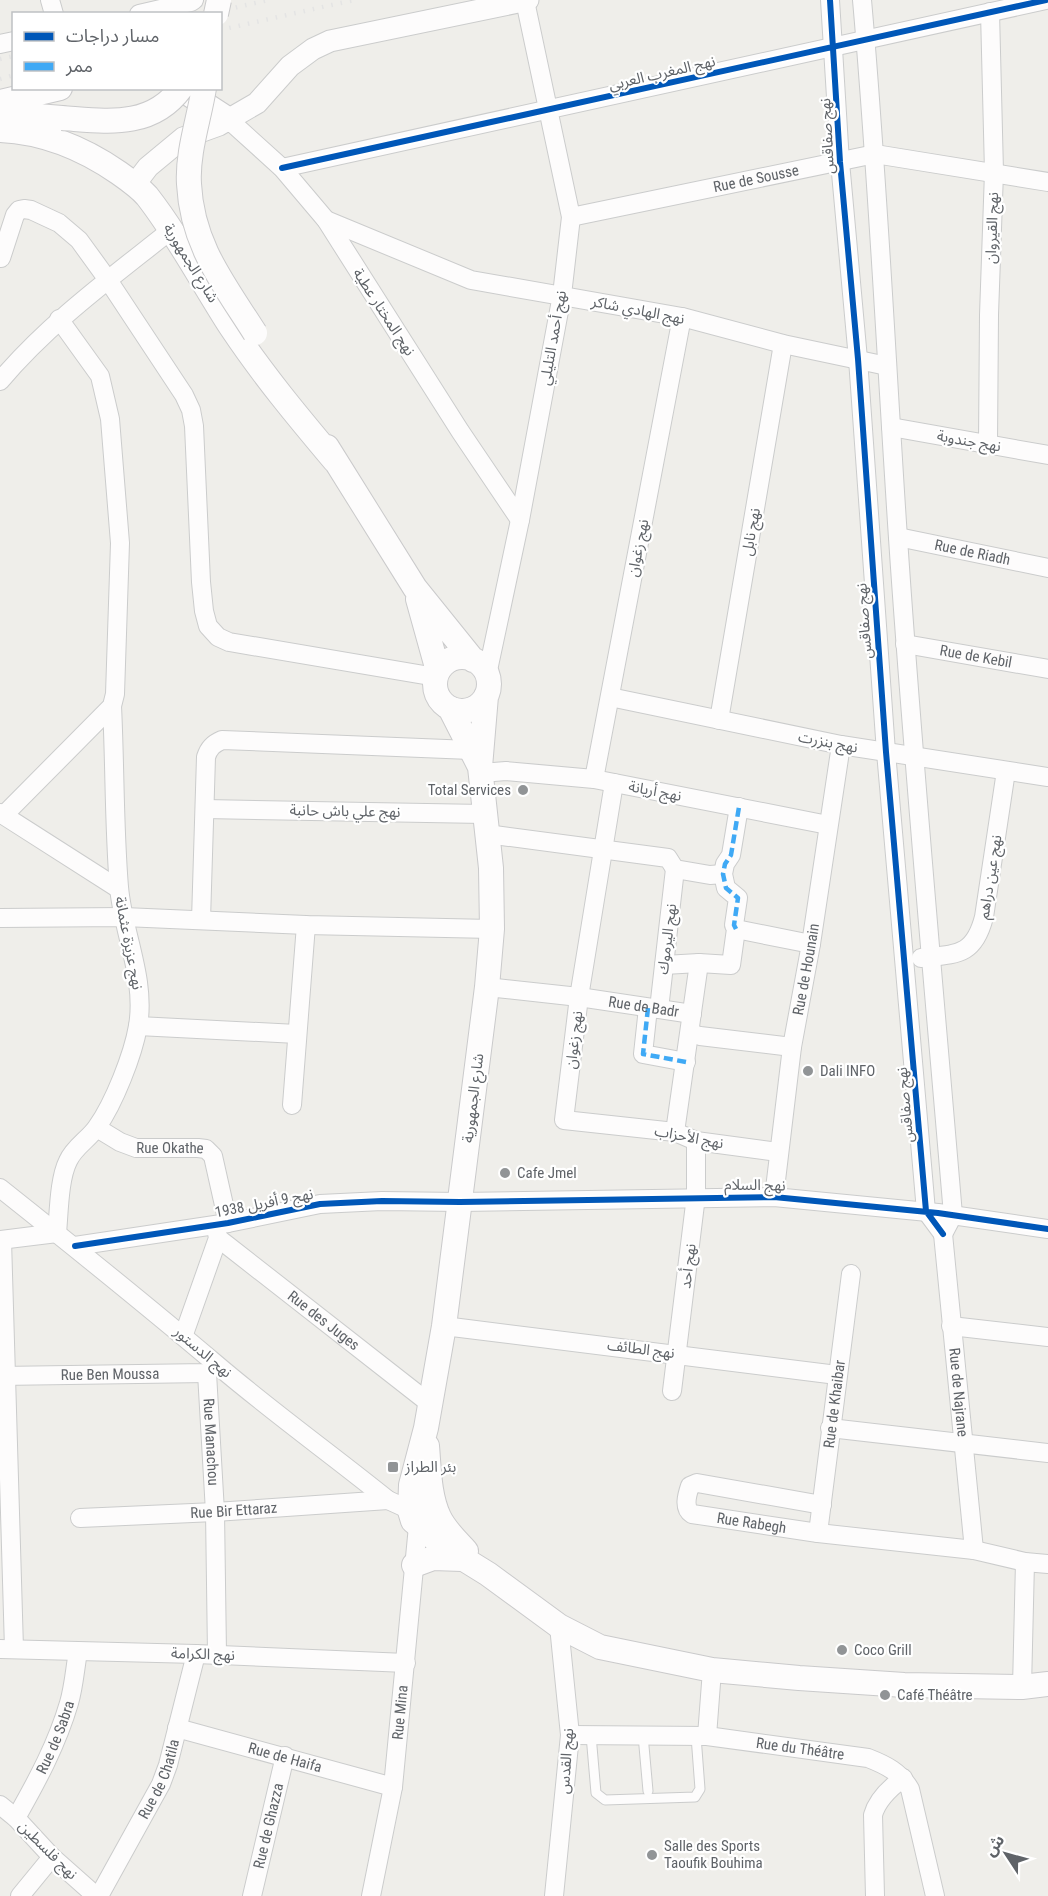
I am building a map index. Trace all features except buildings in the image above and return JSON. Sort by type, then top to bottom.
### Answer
[{"type":"main road","points":[[0,102],[51,90]]},
{"type":"main road","points":[[0,113],[119,122],[153,113],[177,90]]},
{"type":"main road","points":[[183,90],[229,120]]},
{"type":"main road","points":[[204,90],[193,145],[189,182],[192,210],[204,252],[416,588],[482,677],[481,703],[466,711],[450,708]]},
{"type":"main road","name":"شارع الجمهورية","points":[[0,130],[37,135],[75,148],[105,163],[140,190],[171,230],[231,327],[275,391],[335,461]]},
{"type":"main road","points":[[416,588],[437,674]]},
{"type":"main road","points":[[477,763],[450,708],[439,698],[435,684],[437,674],[443,665],[457,657],[482,677]]},
{"type":"main road","points":[[477,763],[482,677]]},
{"type":"main road","name":"شارع الجمهورية","points":[[423,1519],[431,1487],[426,1428],[444,1326],[487,987],[492,929],[491,868],[477,763]]},
{"type":"main road","points":[[423,1519],[462,1559],[488,1574],[559,1626],[600,1647],[712,1670],[800,1678],[904,1685],[1023,1687],[1048,1684]]},
{"type":"main road","points":[[423,1519],[452,1536],[488,1574]]},
{"type":"main road","points":[[414,1565],[433,1558],[462,1559]]},
{"type":"street","points":[[148,12],[194,0]]},
{"type":"street","points":[[140,190],[148,167],[165,152],[183,138],[229,120],[257,103],[290,66],[330,40],[527,0]]},
{"type":"street","name":"نهج أحمد التليلي","points":[[482,677],[520,520],[562,295],[571,217],[527,0]]},
{"type":"street","name":"نهج صفاقس","points":[[830,0],[840,162],[858,359],[886,752],[926,1212]]},
{"type":"street","points":[[862,0],[875,154],[913,757],[953,1215],[943,1234],[926,1212]]},
{"type":"street","name":"نهج المغرب العربي","points":[[282,168],[1046,0]]},
{"type":"street","name":"نهج القيروان","points":[[988,444],[989,315],[994,172],[990,12]]},
{"type":"street","name":"نهج المختار عطية","points":[[229,120],[282,168],[326,220],[460,431],[520,520]]},
{"type":"street","name":"Rue de Sousse","points":[[571,217],[875,154],[1048,182]]},
{"type":"street","points":[[1,258],[15,215],[19,210],[31,210],[68,229],[79,240],[108,280],[184,395],[191,410],[194,426],[201,582],[208,626],[218,637],[229,642],[437,674]]},
{"type":"street","name":"نهج الهادي شاكر","points":[[326,220],[471,280],[682,317],[783,344],[887,366]]},
{"type":"street","points":[[0,381],[23,354],[59,319],[171,230]]},
{"type":"street","name":"نهج زغوان","points":[[594,779],[682,317]]},
{"type":"street","name":"نهج عزيزة عثمانة","points":[[57,1233],[63,1179],[68,1161],[97,1128],[125,1068],[138,1026],[140,997],[136,965],[119,889],[112,706],[117,671],[120,543],[110,419],[100,376],[59,319]]},
{"type":"street","name":"نهج نابل","points":[[719,720],[783,344]]},
{"type":"street","name":"نهج جندوبة","points":[[891,428],[1048,455]]},
{"type":"street","name":"Rue de Riadh","points":[[898,537],[1048,568]]},
{"type":"street","name":"Rue de Kebil","points":[[905,644],[1048,669]]},
{"type":"street","name":"نهج بنزرت","points":[[610,697],[841,745],[1048,777]]},
{"type":"street","points":[[112,706],[2,814],[119,889]]},
{"type":"street","name":"نهج أريانة","points":[[201,920],[206,757],[214,743],[222,740],[477,763],[506,771],[594,779],[828,825]]},
{"type":"street","name":"Rue de Hounain","points":[[774,1197],[792,1047],[811,944],[841,745]]},
{"type":"street","name":"نهج عين دراهم","points":[[904,960],[969,949],[980,933],[1006,771]]},
{"type":"street","name":"نهج زغوان","points":[[564,1120],[579,998],[614,783]]},
{"type":"street","points":[[664,965],[699,963],[731,965],[738,898],[726,888],[723,874],[725,864],[731,855],[739,807]]},
{"type":"street","name":"نهج علي باش حانبة","points":[[205,809],[486,824],[604,850],[668,858],[675,869]]},
{"type":"street","points":[[675,869],[710,875],[723,874]]},
{"type":"street","name":"نهج اليرموك","points":[[675,869],[664,965],[643,1054],[686,1062]]},
{"type":"street","points":[[0,918],[124,917],[306,925],[492,929]]},
{"type":"street","points":[[292,1105],[306,925]]},
{"type":"street","points":[[736,929],[811,944]]},
{"type":"street","points":[[675,1132],[699,963]]},
{"type":"street","name":"Rue de Badr","points":[[487,987],[692,1014]]},
{"type":"street","points":[[138,1026],[297,1034]]},
{"type":"street","points":[[690,1033],[792,1047]]},
{"type":"street","name":"نهج الأحزاب","points":[[564,1120],[675,1132],[696,1141],[778,1152]]},
{"type":"street","name":"Rue Okathe","points":[[97,1128],[120,1142],[136,1148],[198,1148],[209,1151],[213,1156],[221,1229]]},
{"type":"street","name":"نهج أحد","points":[[672,1391],[696,1196],[696,1141]]},
{"type":"street","name":"نهج الدستور","points":[[0,1188],[184,1334],[212,1369],[388,1500],[423,1519]]},
{"type":"street","name":"نهج السلام","points":[[460,1202],[696,1196],[774,1197],[953,1215],[1048,1229]]},
{"type":"street","name":"نهج 9 أفريل 1938","points":[[75,1246],[221,1229],[320,1204],[460,1202]]},
{"type":"street","points":[[184,1334],[221,1229]]},
{"type":"street","name":"Rue des Juges","points":[[221,1229],[429,1403]]},
{"type":"street","points":[[7,1649],[1,1240],[57,1233]]},
{"type":"street","name":"Rue de Najrane","points":[[943,1234],[974,1550]]},
{"type":"street","name":"Rue de Khaibar","points":[[818,1533],[851,1274]]},
{"type":"street","name":"نهج الطائف","points":[[444,1326],[837,1374]]},
{"type":"street","points":[[951,1326],[1048,1337]]},
{"type":"street","name":"Rue Ben Moussa","points":[[3,1376],[212,1369]]},
{"type":"street","name":"Rue Manachou","points":[[212,1369],[217,1654]]},
{"type":"street","points":[[830,1428],[1048,1453]]},
{"type":"street","name":"Rue Rabegh","points":[[822,1505],[697,1483],[690,1486],[686,1506],[692,1514],[818,1533],[974,1550],[1025,1562],[1048,1564]]},
{"type":"street","name":"Rue Bir Ettaraz","points":[[80,1518],[215,1512],[388,1500]]},
{"type":"street","name":"Rue Mina","points":[[371,1896],[393,1787],[414,1565],[423,1519]]},
{"type":"street","points":[[1023,1687],[1025,1562]]},
{"type":"street","name":"نهج القدس","points":[[554,1896],[570,1735],[559,1626]]},
{"type":"street","name":"نهج الكرامة","points":[[7,1649],[217,1654],[406,1663]]},
{"type":"street","name":"Rue de Sabra","points":[[16,1818],[40,1776],[58,1737],[70,1701],[78,1652]]},
{"type":"street","name":"Rue de Chatila","points":[[98,1896],[161,1784],[196,1654]]},
{"type":"street","points":[[702,1736],[712,1670]]},
{"type":"street","name":"Rue de Haifa","points":[[177,1728],[393,1787]]},
{"type":"street","name":"Rue du Théâtre","points":[[570,1735],[702,1736],[868,1758],[893,1769],[903,1778]]},
{"type":"street","name":"Rue de Ghazza","points":[[252,1896],[285,1756]]},
{"type":"street","points":[[875,1896],[873,1815],[893,1786],[903,1778],[910,1789],[935,1896]]},
{"type":"street","name":"نهج فلسطين","points":[[0,1805],[16,1818],[52,1857],[98,1896]]},
{"type":"street","points":[[20,1896],[52,1857]]},
{"type":"lane","points":[[591,1735],[596,1793],[605,1800],[695,1797],[700,1789],[702,1736]]},
{"type":"lane","points":[[644,1735],[648,1791]]},
{"type":"railway","points":[[217,12],[268,0]]},
{"type":"railway","points":[[222,30],[354,0]]},
{"type":"railway","points":[[0,59],[12,56]]},
{"type":"railway","points":[[0,79],[12,76]]},
{"type":"marked path","points":[[736,929],[734,925],[738,898],[726,888],[723,874],[725,864],[731,855],[739,807]]},
{"type":"marked path","points":[[648,1008],[643,1054],[686,1062]]},
{"type":"cycle path","points":[[830,0],[840,162],[858,359],[886,752],[926,1211],[943,1234]]},
{"type":"cycle path","points":[[282,168],[1046,0]]},
{"type":"cycle path","points":[[75,1246],[228,1223],[320,1204],[382,1201],[774,1197],[938,1213],[1048,1229]]},
{"type":"place","name":"Total Services","points":[[523,790]]},
{"type":"place","name":"Dali INFO","points":[[808,1071]]},
{"type":"place","name":"Cafe Jmel","points":[[505,1173]]},
{"type":"place","name":"بئر الطراز","points":[[393,1467]]},
{"type":"place","name":"Coco Grill","points":[[842,1650]]},
{"type":"place","name":"Café Théâtre","points":[[885,1695]]},
{"type":"place","name":"Salle des Sports Taoufik Bouhima","points":[[652,1855]]}]
